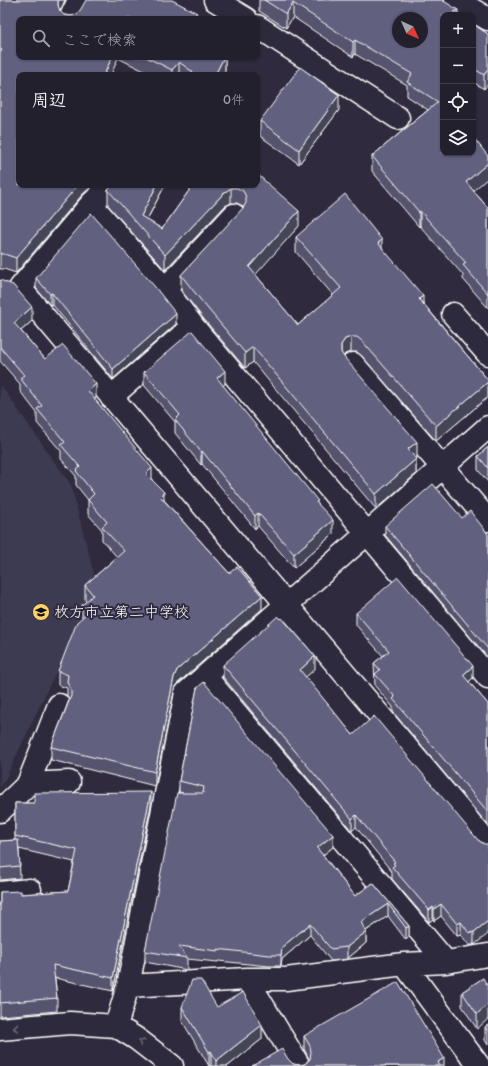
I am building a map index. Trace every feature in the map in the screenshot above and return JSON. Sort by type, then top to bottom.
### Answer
[{"type":"street","points":[[71,16],[79,0]]},
{"type":"street","points":[[456,0],[488,19]]},
{"type":"street","points":[[222,1],[242,16]]},
{"type":"street","points":[[260,28],[398,118]]},
{"type":"street","points":[[108,188],[10,285],[111,397],[488,844]]},
{"type":"street","points":[[91,204],[165,289],[193,326],[488,677]]},
{"type":"street","points":[[165,289],[234,214]]},
{"type":"street","points":[[453,314],[488,354]]},
{"type":"street","points":[[111,397],[193,326]]},
{"type":"street","points":[[354,364],[488,520]]},
{"type":"street","points":[[116,1026],[128,986],[186,693],[488,427]]},
{"type":"street","points":[[206,676],[446,962]]},
{"type":"street","points":[[0,811],[28,784],[59,705]]},
{"type":"street","points":[[28,784],[69,782]]},
{"type":"street","points":[[0,893],[30,890]]},
{"type":"street","points":[[128,986],[247,979],[286,979],[404,964],[446,962],[488,955]]},
{"type":"street","points":[[404,964],[480,1066]]},
{"type":"street","points":[[247,979],[299,1066]]},
{"type":"street","points":[[0,1029],[70,1024],[116,1026],[137,1039],[172,1066]]},
{"type":"shaded area","name":"枚方市立第二中学校","points":[[0,384],[71,485],[95,578],[68,646],[6,778],[0,787]]},
{"type":"building","points":[[0,0],[58,0],[60,11],[64,15],[71,16],[16,16],[16,60],[111,60],[105,72],[16,72],[16,188],[75,188],[16,258],[0,254],[0,53],[2,50],[0,49]]},
{"type":"building","points":[[86,0],[172,0],[197,13],[195,16],[71,16],[77,14]]},
{"type":"building","points":[[264,0],[442,0],[458,10],[454,12],[440,12],[440,156],[476,156],[476,141],[488,156],[488,163],[466,182],[488,208],[488,294],[463,265],[466,263],[420,211],[419,212],[372,156],[438,102],[407,82],[412,74],[355,40],[353,42],[293,3],[286,14]]},
{"type":"building","points":[[476,26],[488,34],[488,69],[484,75],[476,70]]},
{"type":"building","points":[[152,60],[222,60],[216,72],[193,72],[179,62],[172,70]]},
{"type":"building","points":[[300,67],[339,95],[299,150],[260,121]]},
{"type":"building","points":[[260,177],[299,211],[249,267],[298,325],[341,288],[296,237],[345,194],[382,240],[378,243],[423,296],[419,299],[488,380],[488,382],[436,426],[362,341],[357,337],[345,339],[341,345],[341,352],[344,357],[417,442],[408,449],[416,459],[376,494],[253,347],[245,353],[181,275],[243,208],[246,203],[246,197],[243,191],[237,188],[260,188]]},
{"type":"building","points":[[110,188],[155,188],[141,216],[162,229],[191,188],[231,188],[225,192],[165,255],[108,190]]},
{"type":"building","points":[[91,213],[155,287],[176,314],[113,369],[52,293],[50,294],[36,278]]},
{"type":"building","points":[[0,280],[13,285],[32,307],[14,323],[45,359],[63,345],[96,384],[88,391],[152,468],[146,474],[164,492],[160,496],[229,573],[237,567],[262,596],[177,670],[174,677],[155,772],[51,747],[71,696],[71,690],[67,682],[68,675],[58,671],[77,622],[88,612],[82,605],[93,595],[85,585],[124,551],[102,527],[107,522],[88,500],[94,494],[76,471],[80,467],[61,445],[65,442],[37,409],[42,406],[20,378],[24,375],[0,347]]},
{"type":"building","points":[[192,331],[225,371],[217,378],[318,501],[316,502],[333,520],[294,554],[258,513],[255,516],[202,451],[201,452],[175,420],[180,415],[144,372]]},
{"type":"building","points":[[488,447],[488,468],[478,456]]},
{"type":"building","points":[[433,484],[462,518],[470,511],[488,534],[488,649],[385,526]]},
{"type":"building","points":[[398,577],[473,666],[463,675],[488,704],[488,812],[393,699],[395,697],[375,674],[380,670],[374,663],[389,651],[356,613]]},
{"type":"building","points":[[278,616],[281,619],[282,618],[315,656],[300,670],[353,735],[374,716],[478,840],[484,844],[488,844],[488,921],[474,932],[469,933],[461,922],[457,924],[441,904],[434,909],[433,907],[429,910],[392,867],[395,865],[393,863],[395,862],[356,815],[352,819],[223,665]]},
{"type":"building","points":[[204,682],[333,835],[317,848],[355,896],[373,883],[409,926],[406,928],[388,904],[361,922],[366,932],[347,947],[331,949],[310,924],[282,947],[281,955],[217,949],[218,951],[179,946],[187,958],[145,951],[177,793],[203,793],[204,787],[179,781],[197,688]]},
{"type":"building","points":[[151,792],[113,978],[53,965],[57,998],[0,1003],[0,892],[21,891],[21,894],[68,891],[77,850],[15,836],[15,803],[34,803],[34,793]]},
{"type":"building","points":[[18,840],[20,866],[0,868],[0,841]]},
{"type":"building","points":[[483,978],[488,987],[488,1004],[477,1014],[462,992]]},
{"type":"building","points":[[192,980],[201,980],[217,1007],[243,992],[262,1025],[216,1061],[182,1007]]},
{"type":"building","points":[[398,982],[444,1058],[438,1062],[440,1066],[252,1066],[282,1049],[293,1064],[305,1064],[310,1059],[311,1052],[310,1046],[304,1036]]},
{"type":"building","points":[[488,1025],[488,1032],[485,1027]]},
{"type":"place","name":"枚方市立第二中学校","points":[[41,612]]}]
